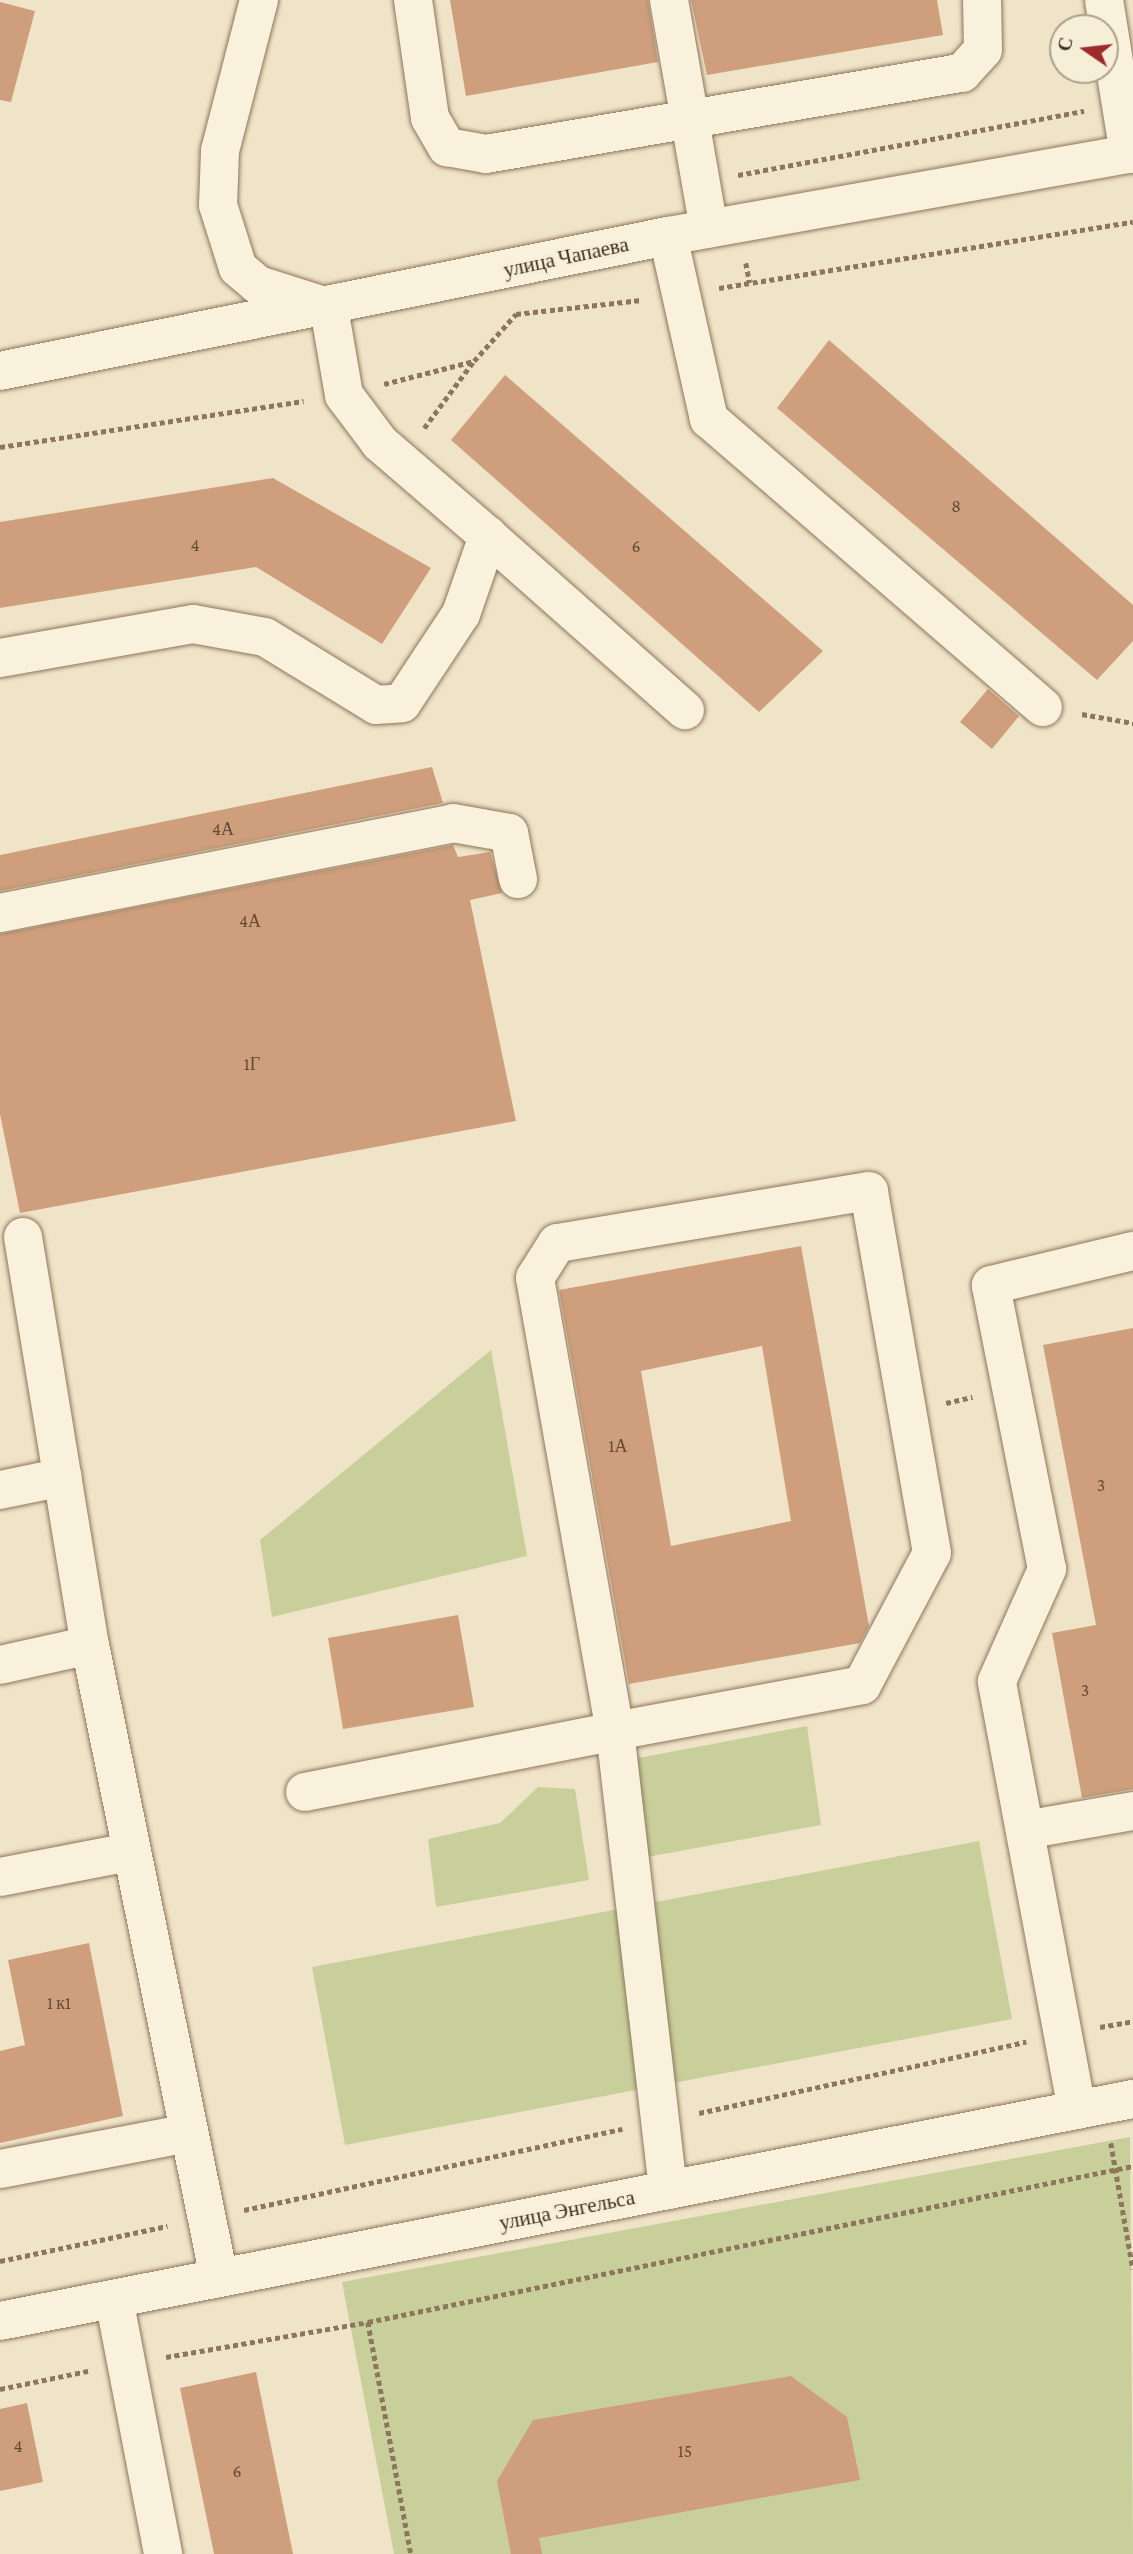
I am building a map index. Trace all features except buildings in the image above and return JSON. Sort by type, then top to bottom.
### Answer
[{"type":"street","points":[[259,0],[220,151],[218,205],[238,268],[258,285],[329,308],[344,395],[400,461],[685,710]]},
{"type":"street","points":[[413,0],[430,118],[447,147],[486,154],[962,73],[982,50],[982,0]]},
{"type":"street","points":[[669,0],[709,229]]},
{"type":"street","points":[[1104,0],[1131,153]]},
{"type":"street","name":"улица Чапаева","points":[[0,372],[329,308],[668,236],[1131,153]]},
{"type":"street","points":[[668,236],[709,419],[1043,707]]},
{"type":"street","points":[[0,657],[193,624],[265,637],[376,705],[402,703],[461,614],[488,537]]},
{"type":"street","points":[[0,913],[453,823],[509,833],[518,879]]},
{"type":"street","points":[[305,1792],[615,1731],[862,1685],[932,1553],[869,1191],[557,1243],[535,1278],[615,1731],[658,2122],[668,2190]]},
{"type":"street","points":[[23,1237],[90,1646],[219,2278]]},
{"type":"street","points":[[1077,2110],[997,1681],[1047,1569],[991,1285],[1133,1251]]},
{"type":"street","points":[[0,1490],[63,1477]]},
{"type":"street","points":[[0,1665],[90,1646]]},
{"type":"street","points":[[1025,1830],[1133,1811]]},
{"type":"street","points":[[0,1877],[130,1852]]},
{"type":"street","name":"улица Энгельса","points":[[0,2321],[1133,2099]]},
{"type":"street","points":[[0,2169],[188,2133]]},
{"type":"street","points":[[114,2299],[163,2554]]},
{"type":"path","points":[[700,183],[1121,104]]},
{"type":"path","points":[[400,461],[474,361],[516,314],[681,295],[1133,222]]},
{"type":"path","points":[[0,447],[344,395],[474,361]]},
{"type":"path","points":[[1043,707],[1133,723]]},
{"type":"path","points":[[908,1411],[1011,1389]]},
{"type":"path","points":[[0,2261],[1133,2021]]},
{"type":"path","points":[[1110,2137],[1133,2269]]},
{"type":"path","points":[[0,2389],[368,2322],[1133,2166]]},
{"type":"path","points":[[368,2322],[411,2554]]},
{"type":"green space","points":[[491,1350],[527,1556],[272,1617],[260,1540]]},
{"type":"green space","points":[[807,1726],[821,1825],[647,1857],[633,1759]]},
{"type":"green space","points":[[538,1787],[575,1789],[589,1880],[436,1907],[428,1839],[500,1823]]},
{"type":"green space","points":[[979,1841],[1012,2019],[345,2145],[312,1967]]},
{"type":"green space","points":[[1130,2137],[1133,2554],[394,2554],[342,2282]]}]
